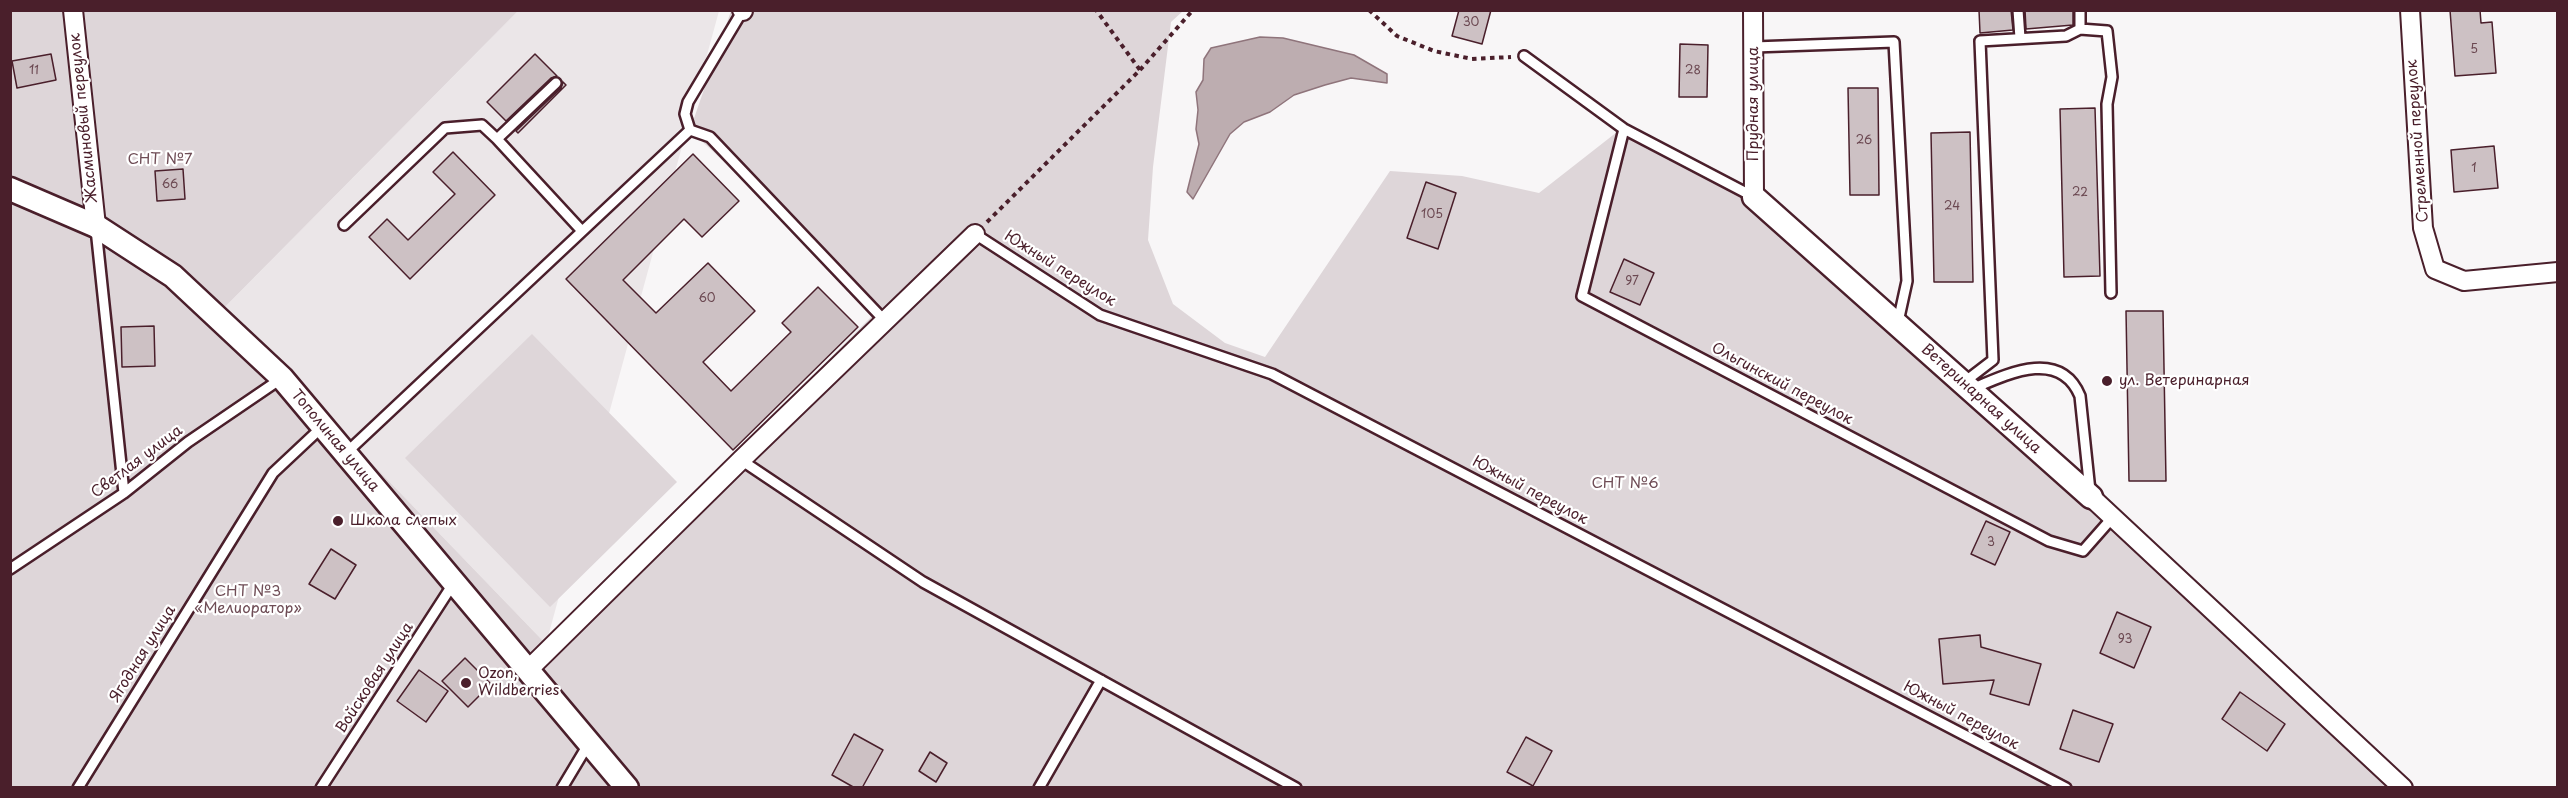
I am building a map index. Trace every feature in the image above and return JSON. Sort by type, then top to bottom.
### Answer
[{"type":"street","name":"Жасминовый переулок","points":[[73,10],[96,226]]},
{"type":"street","name":"Прудная улица","points":[[1753,10],[1754,197]]},
{"type":"street","name":"Стременной переулок","points":[[2410,10],[2423,228],[2435,269],[2464,281],[2558,272]]},
{"type":"street","name":"Тополиная улица","points":[[10,189],[96,226],[173,276],[282,378],[627,788]]},
{"type":"street","name":"Ветеринарная улица","points":[[1754,197],[2113,517],[2403,788]]},
{"type":"street","points":[[528,670],[975,234]]},
{"type":"lane","points":[[2018,10],[2020,39]]},
{"type":"lane","points":[[2080,10],[2080,29]]},
{"type":"lane","points":[[690,130],[685,114],[688,102],[742,11]]},
{"type":"lane","points":[[1966,386],[1993,360],[1980,40],[2066,36],[2080,29],[2107,31],[2112,77],[2107,104],[2112,292]]},
{"type":"lane","points":[[1754,47],[1894,42],[1907,281],[1898,325]]},
{"type":"lane","name":"Ветеринарная улица","points":[[1524,56],[1624,129],[1754,197]]},
{"type":"lane","points":[[497,139],[556,84]]},
{"type":"lane","points":[[344,225],[445,128],[482,125],[582,231]]},
{"type":"lane","name":"Ольгинский переулок","points":[[1624,129],[1582,296],[2049,541],[2083,551],[2113,517]]},
{"type":"lane","points":[[346,453],[690,130]]},
{"type":"lane","points":[[690,130],[710,137],[885,321]]},
{"type":"lane","points":[[96,226],[124,493]]},
{"type":"lane","name":"Южный переулок","points":[[975,234],[1100,315],[1272,374],[2066,788]]},
{"type":"lane","points":[[1966,386],[2013,371],[2034,369],[2064,373],[2075,383],[2080,396],[2091,497]]},
{"type":"lane","name":"Светлая улица","points":[[10,569],[124,493],[188,442],[282,378]]},
{"type":"lane","name":"Ягодная улица","points":[[78,788],[273,473],[323,426]]},
{"type":"lane","points":[[741,460],[923,582],[1296,788]]},
{"type":"lane","name":"Войсковая улица","points":[[321,788],[453,584]]},
{"type":"lane","points":[[1039,788],[1101,680]]},
{"type":"lane","points":[[562,788],[589,742]]},
{"type":"path","points":[[1096,10],[1140,70]]},
{"type":"path","points":[[975,234],[1140,70],[1193,10]]},
{"type":"path","points":[[1370,10],[1397,36],[1434,51],[1472,58],[1524,56]]},
{"type":"shaded area","points":[[518,11],[719,11],[546,644],[223,309]]},
{"type":"shaded area","points":[[1260,37],[1283,38],[1354,55],[1387,74],[1387,83],[1351,78],[1325,85],[1294,95],[1270,112],[1244,122],[1230,134],[1193,199],[1187,192],[1199,144],[1196,129],[1198,110],[1196,92],[1203,80],[1204,59],[1211,48]]},
{"type":"green space","name":"СНТ №6","points":[[10,11],[518,11],[223,309],[546,644],[880,308],[690,130],[731,11],[1183,11],[1171,22],[1153,167],[1148,240],[1173,304],[1225,343],[1265,357],[1390,171],[1462,176],[1539,193],[1617,132],[1759,194],[2394,787],[11,787]]},
{"type":"green space","points":[[532,334],[677,482],[550,607],[405,458]]},
{"type":"building","points":[[1459,10],[1491,10],[1482,44],[1452,36]]},
{"type":"building","points":[[1979,10],[2011,10],[2013,30],[1980,33]]},
{"type":"building","points":[[2025,10],[2073,10],[2073,25],[2026,29]]},
{"type":"building","points":[[2450,10],[2480,10],[2481,23],[2492,22],[2496,73],[2455,76]]},
{"type":"building","points":[[1680,44],[1708,45],[1707,97],[1679,97]]},
{"type":"building","points":[[51,54],[56,80],[17,88],[12,61]]},
{"type":"building","points":[[535,54],[557,76],[551,78],[506,121],[487,102]]},
{"type":"building","points":[[563,82],[566,85],[518,133],[516,131],[561,88]]},
{"type":"building","points":[[1848,88],[1878,88],[1879,195],[1850,195]]},
{"type":"building","points":[[2095,108],[2100,276],[2064,277],[2060,109]]},
{"type":"building","points":[[1970,132],[1973,282],[1934,282],[1931,133]]},
{"type":"building","points":[[2494,146],[2498,188],[2454,192],[2451,150]]},
{"type":"building","points":[[453,152],[495,195],[410,279],[369,237],[387,219],[408,240],[455,194],[433,172]]},
{"type":"building","points":[[693,154],[739,201],[702,237],[684,219],[623,280],[656,313],[708,263],[755,311],[703,362],[731,391],[791,332],[782,323],[818,287],[858,327],[733,450],[566,279]]},
{"type":"building","points":[[183,169],[185,199],[157,201],[155,171]]},
{"type":"building","points":[[1426,182],[1456,193],[1438,249],[1407,238]]},
{"type":"building","points":[[1624,259],[1654,273],[1640,305],[1610,292]]},
{"type":"building","points":[[2126,311],[2163,311],[2166,481],[2129,481]]},
{"type":"building","points":[[154,326],[155,366],[122,367],[121,327]]},
{"type":"building","points":[[1986,521],[2010,532],[1995,565],[1971,554]]},
{"type":"building","points":[[331,549],[356,565],[335,599],[309,584]]},
{"type":"building","points":[[2117,612],[2151,627],[2134,668],[2100,653]]},
{"type":"building","points":[[1980,635],[1981,647],[2041,664],[2029,705],[1990,694],[1994,680],[1943,684],[1939,639]]},
{"type":"building","name":"Ozon, Wildberries","points":[[465,658],[491,684],[468,707],[442,681]]},
{"type":"building","points":[[419,670],[448,691],[426,722],[397,701]]},
{"type":"building","points":[[2240,692],[2285,724],[2267,751],[2222,719]]},
{"type":"building","points":[[2073,710],[2113,724],[2099,762],[2060,749]]},
{"type":"building","points":[[854,734],[883,750],[862,788],[855,788],[832,775]]},
{"type":"building","points":[[1526,737],[1552,751],[1533,786],[1507,772]]},
{"type":"building","points":[[930,752],[947,763],[936,782],[919,771]]},
{"type":"place","name":"ул. Ветеринарная","points":[[2107,381]]},
{"type":"place","name":"Школа слепых","points":[[338,521]]},
{"type":"place","name":"Ozon, Wildberries","points":[[466,683]]},
{"type":"park label","name":"СНТ №7","points":[[160,160]]},
{"type":"park label","name":"СНТ №3 «Мелиоратор»","points":[[248,600]]}]
